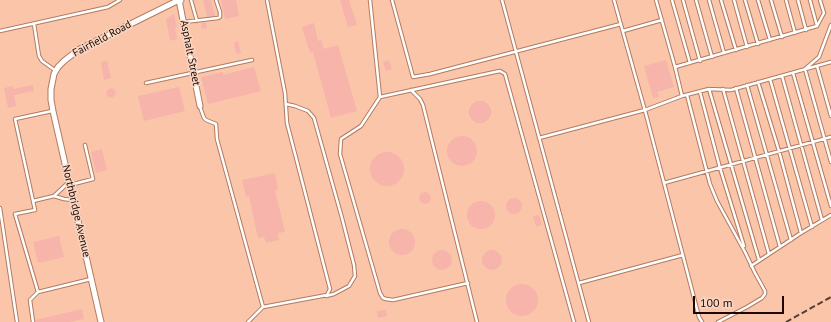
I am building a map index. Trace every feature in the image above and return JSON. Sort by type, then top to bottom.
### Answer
[{"type":"street","name":"Asphalt Street","points":[[180,0],[200,106]]},
{"type":"street","name":"Fairfield Road","points":[[51,100],[52,81],[56,72],[64,61],[78,50],[180,0]]},
{"type":"street","name":"Northbridge Avenue","points":[[51,100],[101,322]]},
{"type":"lane","points":[[0,31],[108,7],[120,0]]},
{"type":"lane","points":[[191,0],[198,21]]},
{"type":"lane","points":[[184,22],[220,17],[216,0]]},
{"type":"lane","points":[[267,0],[286,94],[287,123],[330,289],[325,296]]},
{"type":"lane","points":[[370,0],[380,96],[361,126],[341,139],[340,154],[380,293],[386,300],[393,300],[468,283]]},
{"type":"lane","points":[[392,0],[413,77],[430,74],[621,24]]},
{"type":"lane","points":[[502,0],[589,322]]},
{"type":"lane","points":[[614,0],[702,322]]},
{"type":"lane","points":[[656,0],[682,96]]},
{"type":"lane","points":[[672,0],[690,63]]},
{"type":"lane","points":[[683,0],[700,61]]},
{"type":"lane","points":[[696,0],[712,57]]},
{"type":"lane","points":[[709,0],[724,54]]},
{"type":"lane","points":[[721,0],[736,50]]},
{"type":"lane","points":[[734,0],[747,47]]},
{"type":"lane","points":[[745,0],[758,44]]},
{"type":"lane","points":[[758,0],[770,40]]},
{"type":"lane","points":[[771,0],[782,37]]},
{"type":"lane","points":[[786,0],[795,33]]},
{"type":"lane","points":[[798,0],[806,30]]},
{"type":"lane","points":[[810,0],[817,26]]},
{"type":"lane","points":[[675,67],[817,26],[824,13],[820,0]]},
{"type":"lane","points":[[623,31],[662,20]]},
{"type":"lane","points":[[34,24],[39,56],[42,61],[56,72]]},
{"type":"lane","points":[[805,70],[819,57],[831,25]]},
{"type":"lane","points":[[146,83],[252,60]]},
{"type":"lane","points":[[539,138],[645,110],[682,96],[709,89],[731,90],[831,62]]},
{"type":"lane","points":[[817,66],[831,116]]},
{"type":"lane","points":[[805,70],[831,162]]},
{"type":"lane","points":[[380,96],[500,71],[505,74],[574,322]]},
{"type":"lane","points":[[793,73],[831,206]]},
{"type":"lane","points":[[782,76],[822,220]]},
{"type":"lane","points":[[770,79],[812,227]]},
{"type":"lane","points":[[758,82],[801,233]]},
{"type":"lane","points":[[747,85],[791,240]]},
{"type":"lane","points":[[736,88],[780,247]]},
{"type":"lane","points":[[709,89],[759,260]]},
{"type":"lane","points":[[723,89],[769,254]]},
{"type":"lane","points":[[411,90],[420,99],[423,105],[477,322]]},
{"type":"lane","points":[[700,92],[720,168],[746,252],[751,266],[765,291],[764,296],[747,307],[718,322]]},
{"type":"lane","points":[[687,95],[710,184],[717,201],[746,252]]},
{"type":"lane","points":[[248,322],[262,307],[334,294],[349,286],[355,276],[354,264],[314,118],[308,111],[286,104]]},
{"type":"lane","points":[[200,106],[204,118],[216,124],[217,139],[262,307]]},
{"type":"lane","points":[[38,292],[15,214],[35,210],[15,119],[53,111]]},
{"type":"lane","points":[[664,183],[831,137]]},
{"type":"lane","points":[[33,201],[54,196],[69,183],[93,179],[84,145]]},
{"type":"lane","points":[[54,196],[73,200]]},
{"type":"lane","points":[[0,208],[17,322]]},
{"type":"lane","points":[[751,266],[831,215]]},
{"type":"lane","points":[[579,283],[683,255]]},
{"type":"lane","points":[[33,322],[30,300],[38,292],[92,279]]},
{"type":"shaded area","points":[[0,0],[831,0],[831,322],[0,322]]},
{"type":"building","points":[[203,0],[211,0],[215,16],[207,17]]},
{"type":"building","points":[[221,0],[236,0],[239,16],[225,19]]},
{"type":"building","points":[[340,0],[349,0],[357,25],[348,27]]},
{"type":"building","points":[[174,14],[177,27],[175,28],[177,39],[170,41],[166,19]]},
{"type":"building","points":[[206,22],[207,28],[202,29],[201,23]]},
{"type":"building","points":[[314,23],[318,41],[321,40],[324,49],[338,45],[357,111],[331,118],[313,52],[310,53],[302,27]]},
{"type":"building","points":[[238,41],[241,53],[236,54],[234,43]]},
{"type":"building","points":[[389,60],[392,69],[386,71],[383,62]]},
{"type":"building","points":[[666,60],[674,87],[657,92],[659,97],[653,98],[644,66]]},
{"type":"building","points":[[107,61],[111,78],[104,80],[101,62]]},
{"type":"building","points":[[254,67],[261,91],[208,104],[201,77],[223,72],[223,75]]},
{"type":"building","points":[[33,85],[34,91],[14,95],[16,106],[8,108],[4,88],[13,86],[13,89]]},
{"type":"building","points":[[179,87],[185,111],[144,121],[138,96]]},
{"type":"building","points":[[109,89],[113,89],[115,93],[113,97],[109,97],[107,95],[107,91]]},
{"type":"building","points":[[480,101],[488,104],[491,112],[488,120],[480,123],[472,120],[469,112],[472,104]]},
{"type":"building","points":[[462,136],[473,140],[477,151],[473,162],[462,166],[451,162],[447,151],[451,140]]},
{"type":"building","points":[[102,149],[107,170],[96,173],[91,152]]},
{"type":"building","points":[[387,152],[399,157],[404,169],[399,181],[387,186],[375,181],[370,169],[375,157]]},
{"type":"building","points":[[275,173],[278,189],[275,190],[285,232],[278,233],[279,240],[266,243],[264,237],[258,238],[249,196],[246,197],[242,180]]},
{"type":"building","points":[[423,192],[427,192],[431,198],[427,204],[423,204],[419,200],[419,196]]},
{"type":"building","points":[[514,198],[520,200],[522,206],[520,212],[514,214],[508,212],[506,206],[508,200]]},
{"type":"building","points":[[481,201],[491,205],[495,215],[491,225],[481,229],[471,225],[467,215],[471,205]]},
{"type":"building","points":[[539,215],[542,225],[536,227],[533,216]]},
{"type":"building","points":[[402,229],[411,233],[415,242],[411,251],[402,255],[393,251],[389,242],[393,233]]},
{"type":"building","points":[[59,236],[64,257],[38,263],[33,242]]},
{"type":"building","points":[[442,250],[449,253],[452,260],[449,267],[442,270],[435,267],[432,260],[435,253]]},
{"type":"building","points":[[488,250],[496,250],[502,256],[502,264],[496,270],[488,270],[482,264],[482,256]]},
{"type":"building","points":[[522,284],[531,287],[535,291],[538,300],[535,309],[531,313],[522,316],[513,313],[509,309],[506,300],[509,291],[513,287]]},
{"type":"building","points":[[82,309],[84,319],[70,322],[36,322],[35,320]]},
{"type":"building","points":[[386,310],[387,316],[378,318],[377,311]]},
{"type":"railway","points":[[786,322],[831,297]]}]
